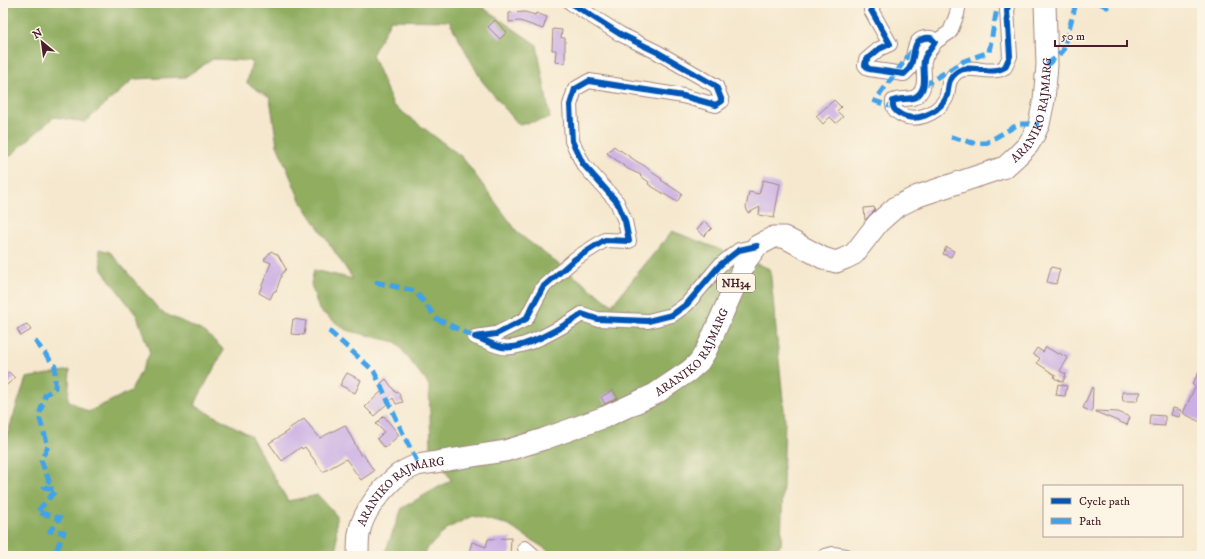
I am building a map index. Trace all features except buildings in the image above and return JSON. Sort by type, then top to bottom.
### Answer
[{"type":"highway","name":"ARANIKO RAJMARG","points":[[358,556],[359,533],[365,515],[385,488],[398,475],[407,469],[417,465],[505,451],[544,439],[605,417],[655,394],[689,371],[699,362],[706,351],[746,261],[757,246],[774,237],[784,237],[823,258],[836,262],[854,254],[878,223],[900,204],[918,196],[1005,167],[1028,145],[1039,124],[1044,100],[1046,78],[1045,3]]},
{"type":"street","points":[[571,3],[620,34],[657,52],[716,86],[722,101],[716,105],[683,96],[588,81],[575,89],[570,105],[572,141],[583,164],[617,202],[625,221],[628,241],[605,240],[575,259],[543,287],[526,319],[496,334],[475,337],[503,347],[532,342],[563,327],[582,314],[597,319],[648,321],[672,315],[687,304],[720,265],[739,250],[757,246]]},
{"type":"street","points":[[874,3],[871,10],[890,44],[878,50],[866,60],[865,65],[868,69],[904,74],[910,68],[917,43],[924,37],[931,38],[935,42]]},
{"type":"street","points":[[959,3],[957,14],[950,32],[935,42],[924,58],[924,85],[918,95],[910,99],[898,99],[893,102],[892,105],[895,111],[907,118],[919,118],[937,110],[947,98],[948,83],[957,72],[966,69],[997,70],[1005,67],[1010,56],[1007,10],[1008,3]]},
{"type":"street","points":[[825,556],[833,554],[846,556]]},
{"type":"green space","points":[[3,3],[476,3],[537,45],[550,118],[519,125],[482,81],[449,21],[391,20],[372,55],[393,105],[462,157],[519,234],[612,305],[672,231],[770,269],[785,420],[781,545],[766,556],[557,556],[506,524],[472,516],[448,528],[425,551],[429,556],[386,556],[386,550],[402,508],[451,480],[431,447],[429,385],[396,342],[346,330],[319,310],[311,284],[314,270],[353,279],[300,200],[277,145],[270,98],[247,83],[252,61],[213,59],[185,77],[134,79],[85,122],[54,117],[3,162]]},
{"type":"green space","points":[[99,249],[110,252],[161,312],[205,332],[224,350],[194,405],[250,435],[288,501],[318,495],[336,515],[337,556],[3,556],[3,456],[6,438],[26,378],[70,370],[68,400],[88,412],[131,391],[150,353],[137,316],[102,270]]},
{"type":"marked path","points":[[923,86],[964,61],[989,52],[998,3]]},
{"type":"marked path","points":[[1047,65],[1063,51],[1075,7],[1074,3]]},
{"type":"marked path","points":[[1100,3],[1107,7],[1112,3]]},
{"type":"marked path","points":[[896,102],[889,106],[875,101],[912,51]]},
{"type":"marked path","points":[[951,137],[973,143],[986,143],[1019,124],[1039,124]]},
{"type":"marked path","points":[[375,282],[415,291],[437,319],[475,337]]},
{"type":"marked path","points":[[329,331],[374,371],[419,465]]},
{"type":"marked path","points":[[35,341],[55,366],[55,388],[45,395],[39,416],[48,446],[41,460],[49,481],[44,487],[56,490],[37,512],[60,518],[50,531],[64,532],[57,549],[66,556]]},
{"type":"cycle path","points":[[571,3],[620,34],[657,52],[716,86],[722,101],[716,105],[683,96],[589,81],[575,89],[570,105],[572,141],[583,164],[617,202],[625,221],[629,241],[605,240],[575,259],[543,287],[526,319],[496,334],[475,337],[502,347],[511,347],[521,345],[543,336],[565,325],[582,314],[597,319],[648,321],[672,315],[687,304],[720,265],[739,250],[757,246]]},
{"type":"cycle path","points":[[874,3],[871,10],[890,44],[879,49],[866,60],[865,65],[869,69],[904,74],[909,69],[916,44],[919,40],[931,38],[935,42],[925,57],[923,66],[924,82],[921,92],[917,96],[908,99],[893,101],[893,107],[897,112],[906,117],[912,118],[925,116],[941,105],[947,97],[950,79],[957,72],[966,69],[992,71],[1005,67],[1010,56],[1007,10],[1009,3]]}]
